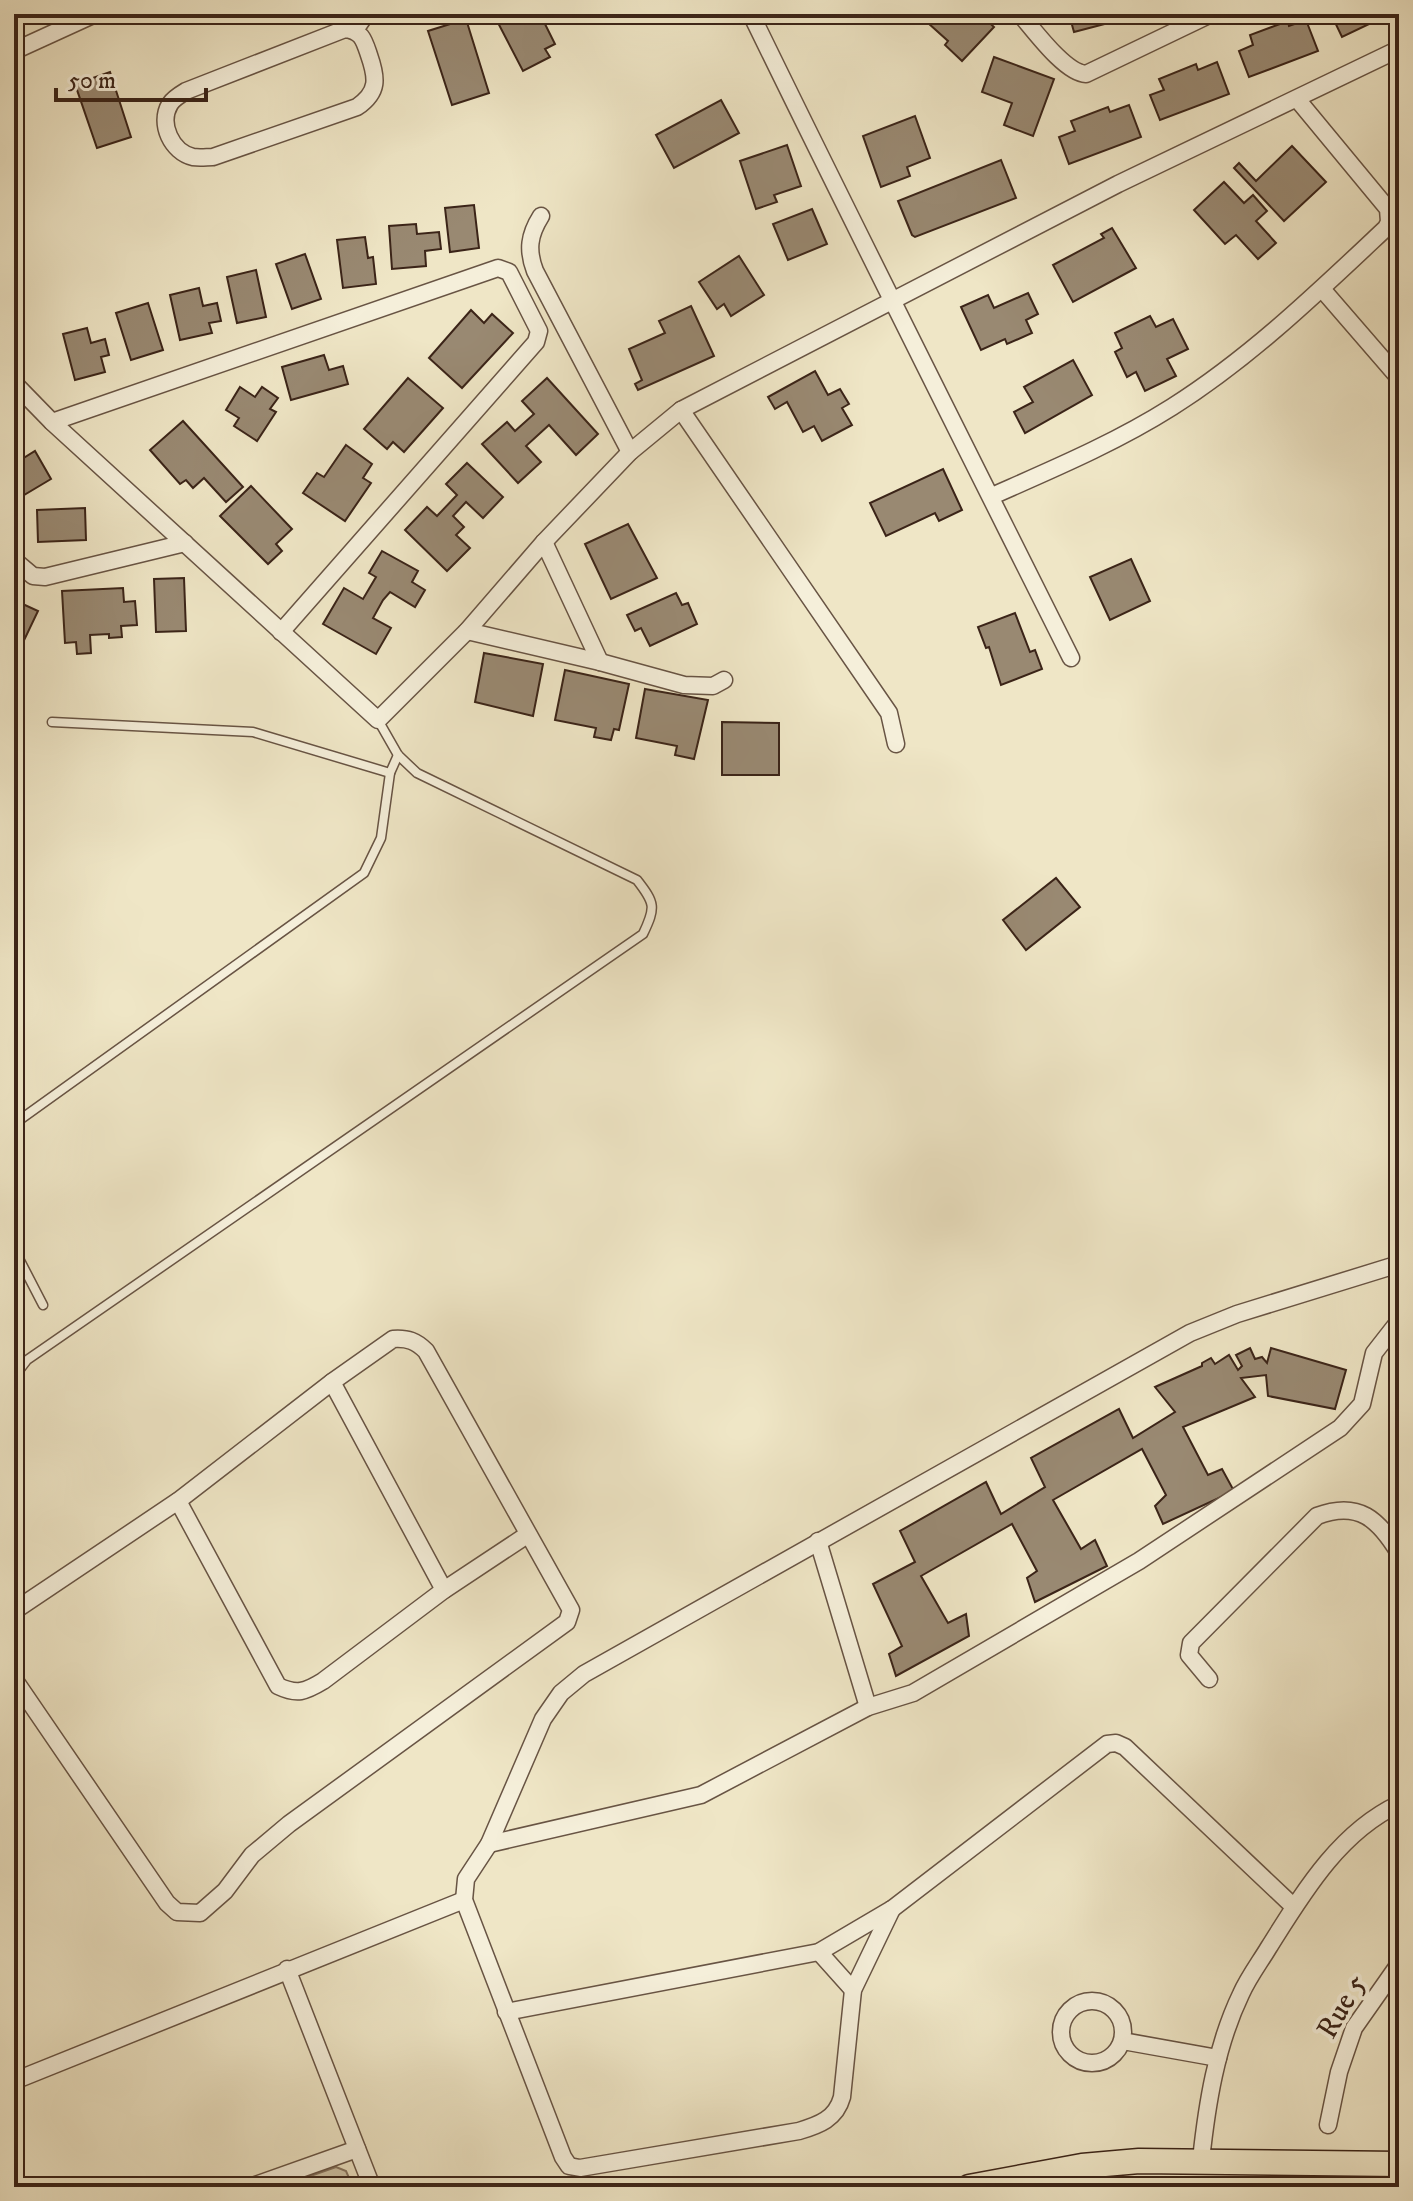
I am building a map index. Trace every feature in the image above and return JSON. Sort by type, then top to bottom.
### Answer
[{"type":"main road","points":[[969,2187],[1082,2166],[1201,2160],[1399,2164]]},
{"type":"street","points":[[14,51],[95,14]]},
{"type":"street","points":[[355,30],[366,14]]},
{"type":"street","points":[[751,14],[891,302],[992,496],[1071,658]]},
{"type":"street","points":[[1020,14],[1069,68],[1080,74],[1086,74],[1211,14]]},
{"type":"street","points":[[355,30],[363,36],[376,75],[367,100],[357,107],[213,157],[195,157],[179,151],[170,139],[166,127],[167,113],[171,103],[186,91],[336,31],[355,30]]},
{"type":"street","points":[[14,383],[52,422],[378,720],[467,631],[544,542],[630,452],[681,410],[1118,184],[1399,49]]},
{"type":"street","points":[[992,496],[1107,445],[1173,407],[1234,364],[1322,289],[1386,228],[1390,217],[1388,209],[1297,99]]},
{"type":"street","points":[[541,216],[530,241],[530,256],[535,271],[630,452]]},
{"type":"street","points":[[52,422],[498,268],[509,272],[539,331],[536,342],[281,632]]},
{"type":"street","points":[[1322,289],[1399,378]]},
{"type":"street","points":[[681,410],[889,713],[896,744]]},
{"type":"street","points":[[544,542],[600,662]]},
{"type":"street","points":[[14,560],[33,576],[45,577],[185,543]]},
{"type":"street","points":[[467,631],[698,687],[713,686],[724,680]]},
{"type":"street","points":[[892,1909],[853,1990],[842,2097],[829,2119],[799,2131],[587,2168],[573,2167],[566,2162],[464,1900],[466,1879],[489,1844],[543,1719],[561,1693],[584,1674],[1190,1333],[1237,1314],[1399,1264]]},
{"type":"street","points":[[489,1844],[701,1795],[868,1707],[913,1693],[1139,1561],[1331,1435],[1362,1404],[1374,1353],[1399,1321]]},
{"type":"street","points":[[14,1611],[178,1501],[393,1339],[406,1338],[426,1351],[571,1610],[567,1622],[289,1824],[252,1855],[225,1891],[200,1913],[177,1912],[167,1903],[14,1679]]},
{"type":"street","points":[[332,1382],[444,1590]]},
{"type":"street","points":[[178,1501],[278,1686],[293,1692],[305,1692],[323,1681],[444,1590],[527,1535]]},
{"type":"street","points":[[1209,1679],[1189,1655],[1191,1643],[1309,1521],[1331,1512],[1350,1511],[1366,1515],[1380,1524],[1399,1553]]},
{"type":"street","points":[[818,1541],[868,1707]]},
{"type":"street","points":[[506,2012],[819,1952],[892,1909],[1098,1749],[1116,1743],[1125,1747],[1294,1907]]},
{"type":"street","points":[[1201,2160],[1218,2058],[1241,1994],[1294,1907],[1342,1846],[1367,1823],[1399,1804]]},
{"type":"street","points":[[14,2081],[464,1900]]},
{"type":"street","points":[[819,1952],[853,1990]]},
{"type":"street","name":"Rue 5","points":[[1328,2125],[1345,2050],[1354,2028],[1392,1985],[1399,1964]]},
{"type":"street","points":[[287,1969],[372,2187]]},
{"type":"street","points":[[1123,2041],[1218,2058]]},
{"type":"street","points":[[250,2187],[357,2149]]},
{"type":"lane","points":[[14,1377],[27,1360],[643,934],[653,912],[652,899],[637,880],[417,773],[398,755],[378,720]]},
{"type":"lane","points":[[52,722],[253,732],[390,773]]},
{"type":"lane","points":[[14,1124],[364,873],[381,838],[390,773],[398,755]]},
{"type":"lane","points":[[14,1249],[43,1305]]},
{"type":"shaded area","points":[[336,2167],[346,2171],[353,2187],[279,2187]]},
{"type":"building","points":[[500,14],[540,14],[555,44],[545,49],[550,57],[523,71],[495,17]]},
{"type":"building","points":[[796,14],[822,14],[800,22]]},
{"type":"building","points":[[918,14],[980,14],[994,27],[962,61],[945,45],[948,41]]},
{"type":"building","points":[[1069,14],[1114,14],[1116,21],[1074,32]]},
{"type":"building","points":[[1331,14],[1390,14],[1342,37]]},
{"type":"building","points":[[466,19],[489,93],[452,105],[428,31]]},
{"type":"building","points":[[1306,20],[1318,51],[1249,77],[1239,51],[1253,45],[1250,35],[1288,21],[1289,26]]},
{"type":"building","points":[[994,57],[1054,79],[1033,136],[1004,125],[1012,103],[982,92]]},
{"type":"building","points":[[1217,62],[1229,94],[1160,120],[1150,95],[1164,90],[1159,79],[1196,64],[1198,70]]},
{"type":"building","points":[[110,72],[131,137],[97,148],[75,84]]},
{"type":"building","points":[[721,100],[739,133],[674,168],[656,135]]},
{"type":"building","points":[[1129,105],[1141,137],[1069,164],[1059,137],[1075,131],[1071,121],[1108,107],[1110,112]]},
{"type":"building","points":[[915,116],[930,158],[907,167],[910,176],[881,187],[863,136]]},
{"type":"building","points":[[787,145],[801,186],[774,195],[777,202],[756,209],[740,161]]},
{"type":"building","points":[[1292,146],[1326,182],[1284,221],[1234,168],[1239,163],[1256,181]]},
{"type":"building","points":[[1001,160],[1016,198],[915,237],[912,235],[898,201]]},
{"type":"building","points":[[1224,182],[1244,203],[1253,195],[1267,211],[1256,221],[1276,243],[1258,259],[1236,235],[1225,244],[1194,210]]},
{"type":"building","points":[[474,205],[479,248],[450,252],[445,208]]},
{"type":"building","points":[[812,209],[827,244],[788,260],[773,224]]},
{"type":"building","points":[[416,224],[417,234],[439,232],[441,249],[425,251],[426,266],[392,269],[389,226]]},
{"type":"building","points":[[1112,228],[1136,268],[1073,302],[1053,265],[1104,238],[1101,234]]},
{"type":"building","points":[[365,237],[368,258],[373,257],[376,284],[343,288],[337,240]]},
{"type":"building","points":[[305,254],[321,299],[292,309],[276,264]]},
{"type":"building","points":[[739,256],[764,295],[731,316],[724,304],[717,309],[699,282]]},
{"type":"building","points":[[256,270],[266,317],[237,323],[227,277]]},
{"type":"building","points":[[199,288],[203,306],[217,303],[221,321],[209,323],[212,333],[180,340],[170,295]]},
{"type":"building","points":[[1028,293],[1038,314],[1026,320],[1032,333],[1007,344],[1005,339],[981,350],[961,307],[988,295],[994,308]]},
{"type":"building","points":[[148,303],[163,350],[131,360],[116,313]]},
{"type":"building","points":[[691,306],[714,356],[638,390],[635,384],[642,380],[629,349],[665,333],[659,321]]},
{"type":"building","points":[[471,310],[484,323],[492,314],[513,333],[462,388],[429,358]]},
{"type":"building","points":[[1150,316],[1156,327],[1173,319],[1188,349],[1167,359],[1176,376],[1145,391],[1136,372],[1127,377],[1115,352],[1122,348],[1115,333]]},
{"type":"building","points":[[87,328],[91,343],[105,339],[109,355],[101,357],[105,372],[75,380],[63,334]]},
{"type":"building","points":[[324,355],[329,370],[343,366],[348,384],[291,400],[282,367]]},
{"type":"building","points":[[1073,360],[1092,395],[1025,433],[1014,412],[1033,402],[1024,387]]},
{"type":"building","points":[[815,371],[828,395],[840,389],[849,404],[842,408],[852,425],[822,441],[814,426],[803,432],[787,402],[775,409],[768,397]]},
{"type":"building","points":[[408,378],[443,408],[404,452],[393,442],[387,449],[364,429]]},
{"type":"building","points":[[547,378],[598,434],[576,455],[549,425],[526,446],[541,462],[518,483],[482,444],[507,422],[515,431],[534,414],[522,401]]},
{"type":"building","points":[[240,387],[255,397],[262,387],[278,398],[270,409],[276,412],[257,441],[234,426],[239,418],[226,410]]},
{"type":"building","points":[[183,421],[243,487],[226,502],[204,478],[193,488],[186,480],[180,484],[150,450]]},
{"type":"building","points":[[346,445],[372,464],[363,478],[371,483],[345,521],[303,493],[317,473],[324,477]]},
{"type":"building","points":[[35,451],[51,479],[14,501],[14,464]]},
{"type":"building","points":[[467,463],[503,497],[483,518],[466,502],[453,516],[464,527],[456,535],[470,548],[447,571],[405,530],[427,507],[437,516],[457,495],[446,484]]},
{"type":"building","points":[[943,469],[962,510],[939,521],[935,513],[886,536],[870,503]]},
{"type":"building","points":[[251,486],[292,529],[276,544],[282,551],[268,564],[220,516]]},
{"type":"building","points":[[85,508],[86,540],[38,542],[37,510]]},
{"type":"building","points":[[628,524],[657,578],[611,599],[585,544]]},
{"type":"building","points":[[382,551],[418,571],[412,582],[425,590],[415,607],[390,592],[383,600],[373,618],[391,628],[376,654],[323,624],[344,588],[363,599],[376,577],[369,573]]},
{"type":"building","points":[[1131,559],[1150,601],[1110,620],[1090,577]]},
{"type":"building","points":[[184,578],[186,631],[156,632],[154,579]]},
{"type":"building","points":[[123,588],[124,602],[135,601],[137,625],[121,626],[122,637],[90,635],[91,653],[77,654],[76,642],[65,643],[62,591]]},
{"type":"building","points":[[676,593],[682,605],[688,603],[697,624],[650,646],[641,628],[635,631],[627,615]]},
{"type":"building","points":[[14,600],[38,611],[18,653],[14,651]]},
{"type":"building","points":[[1015,613],[1030,652],[1035,650],[1042,669],[1001,685],[989,647],[986,648],[978,627]]},
{"type":"building","points":[[484,653],[543,664],[533,716],[475,702]]},
{"type":"building","points":[[565,670],[629,684],[619,730],[614,729],[611,740],[594,737],[596,728],[555,720]]},
{"type":"building","points":[[645,689],[708,700],[694,759],[675,755],[677,746],[636,738]]},
{"type":"building","points":[[722,722],[779,723],[779,775],[722,775]]},
{"type":"building","points":[[1056,878],[1080,907],[1026,950],[1003,920]]},
{"type":"building","points":[[1250,1348],[1255,1359],[1262,1357],[1267,1363],[1271,1348],[1346,1370],[1335,1409],[1268,1396],[1266,1375],[1241,1378],[1255,1397],[1183,1427],[1208,1475],[1222,1469],[1234,1491],[1163,1524],[1155,1506],[1166,1495],[1142,1449],[1053,1500],[1081,1549],[1095,1540],[1107,1566],[1035,1602],[1027,1578],[1037,1571],[1012,1524],[921,1576],[948,1623],[966,1614],[969,1636],[896,1676],[889,1654],[902,1646],[873,1584],[915,1562],[900,1531],[986,1482],[1001,1514],[1045,1487],[1031,1458],[1119,1409],[1133,1438],[1175,1412],[1155,1387],[1202,1366],[1211,1358],[1215,1364],[1229,1355],[1238,1370],[1242,1366],[1236,1355]]}]
